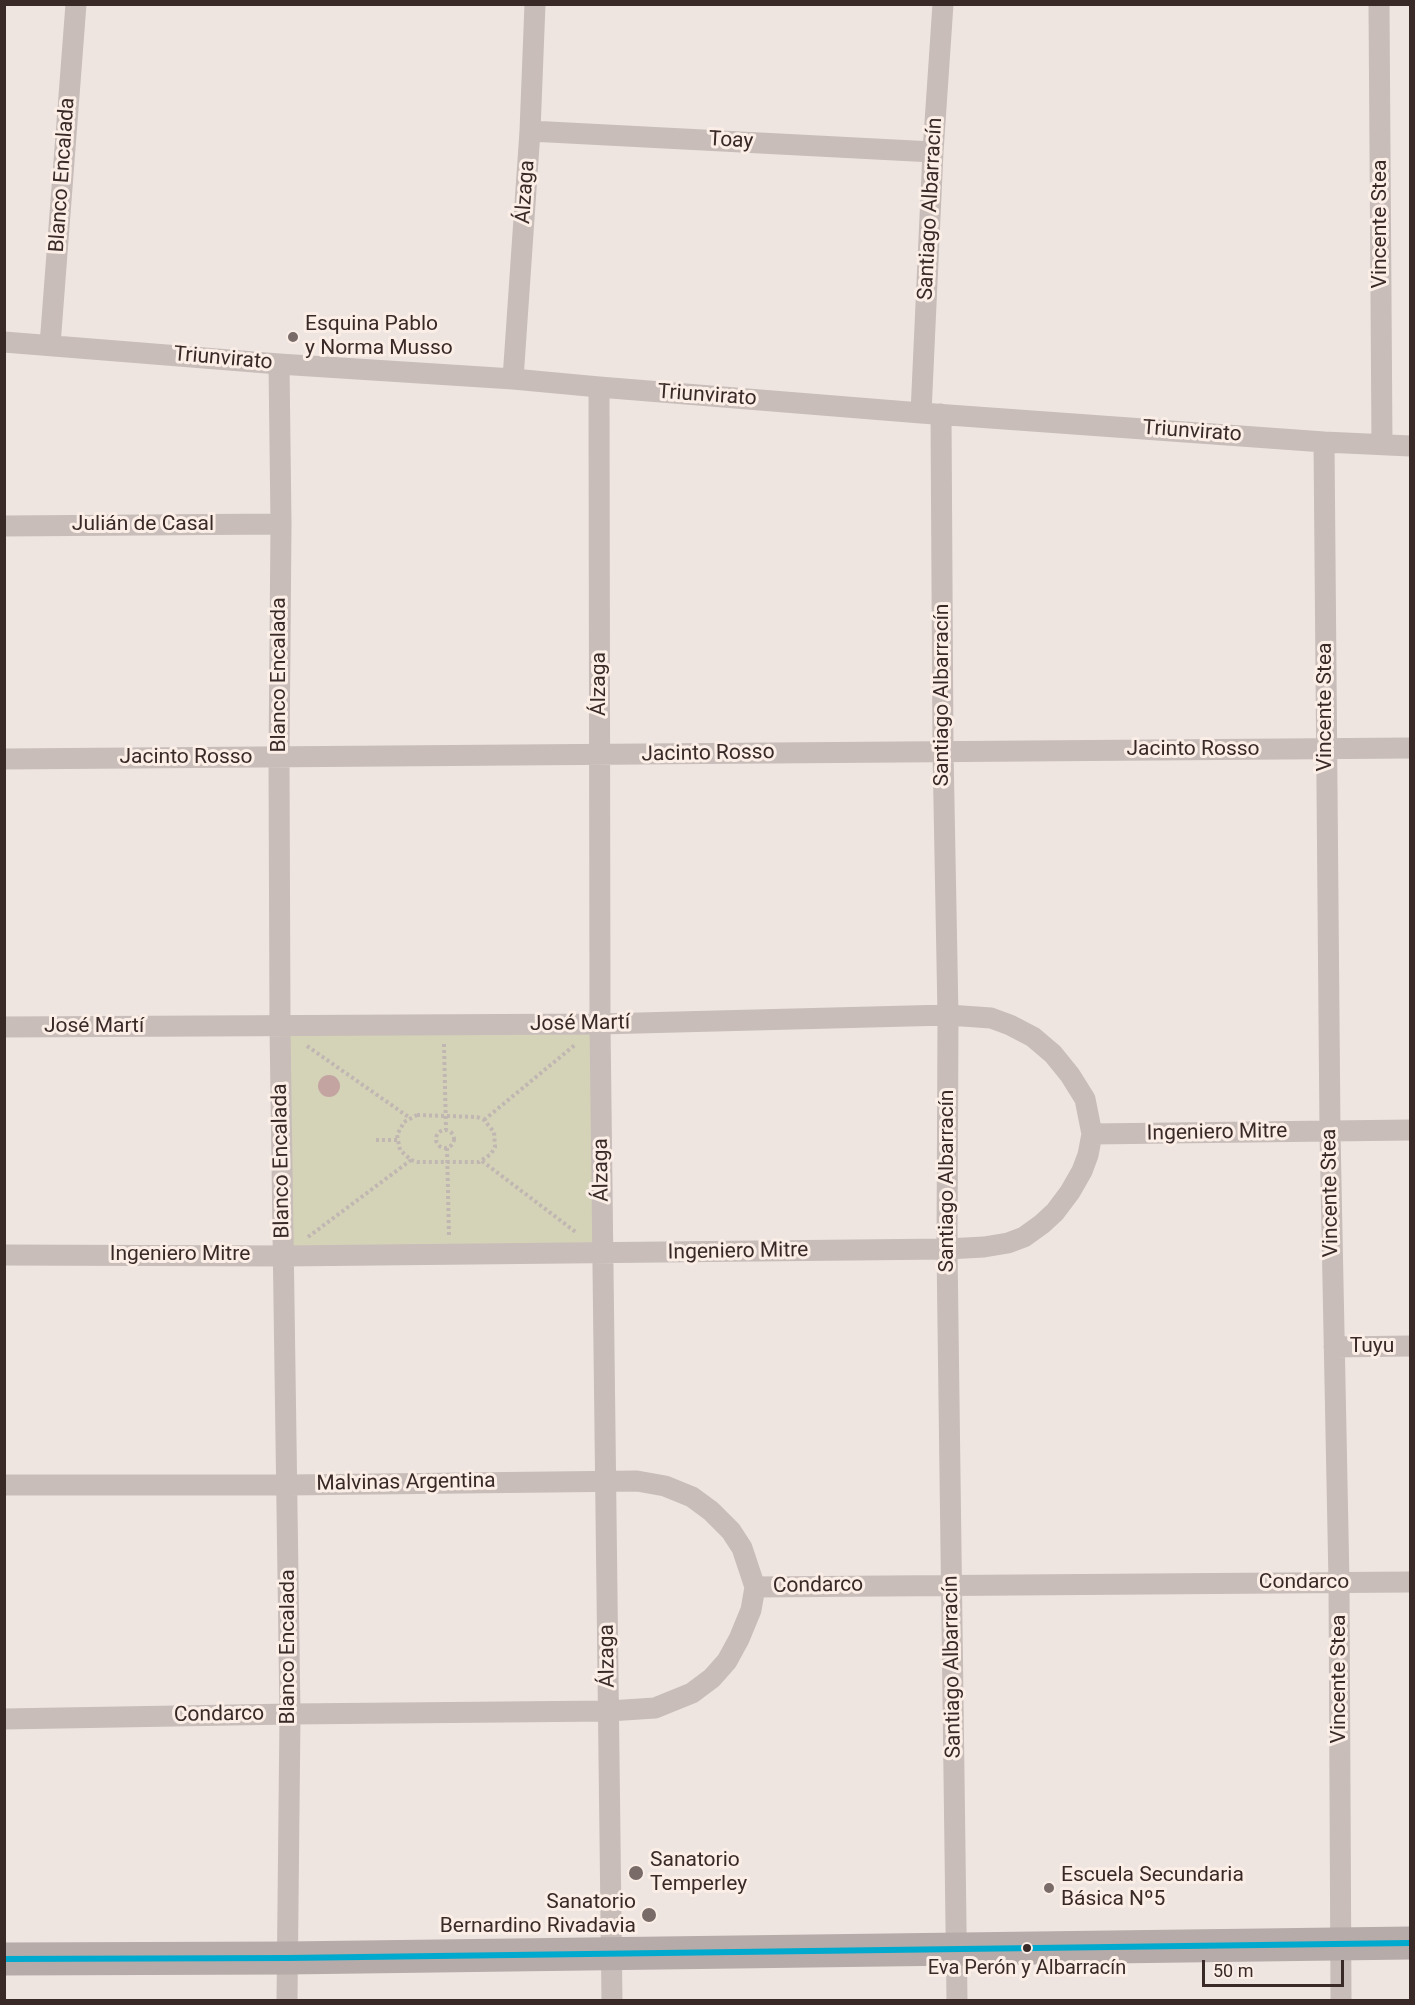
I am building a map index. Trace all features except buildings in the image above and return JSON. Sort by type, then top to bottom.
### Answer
[{"type":"main road","points":[[4,1959],[287,1958],[1410,1943]]},
{"type":"street","name":"Blanco Encalada","points":[[50,345],[76,4]]},
{"type":"street","name":"Álzaga","points":[[513,379],[530,131],[535,4]]},
{"type":"street","name":"Santiago Albarracín","points":[[944,4],[933,152],[931,413],[943,750],[948,1015],[947,1250],[957,2001]]},
{"type":"street","name":"Vincente Stea","points":[[1379,4],[1382,444]]},
{"type":"street","name":"Toay","points":[[530,131],[933,152]]},
{"type":"street","name":"Triunvirato","points":[[4,342],[279,364],[513,379],[931,413],[1324,442],[1410,446]]},
{"type":"street","name":"Blanco Encalada","points":[[279,364],[280,1027],[290,1714],[287,2001]]},
{"type":"street","name":"Álzaga","points":[[599,387],[600,1024],[612,2001]]},
{"type":"street","name":"Vincente Stea","points":[[1324,442],[1330,1132],[1340,1582],[1341,2001]]},
{"type":"street","name":"Julián de Casal","points":[[4,526],[281,524]]},
{"type":"street","name":"Jacinto Rosso","points":[[4,759],[1410,748]]},
{"type":"street","name":"José Martí","points":[[4,1028],[600,1024],[948,1015],[991,1018],[1010,1024],[1033,1037],[1053,1054],[1085,1099],[1092,1134]]},
{"type":"street","name":"Ingeniero Mitre","points":[[4,1255],[283,1256],[984,1248],[1024,1237],[1042,1224],[1070,1192],[1088,1155],[1092,1134],[1410,1130]]},
{"type":"street","name":"Tuyu","points":[[1334,1347],[1410,1346]]},
{"type":"street","name":"Malvinas Argentina","points":[[4,1485],[637,1481],[665,1486],[711,1511],[731,1531],[742,1548],[755,1587]]},
{"type":"street","name":"Condarco","points":[[4,1719],[609,1711],[655,1708],[683,1697],[712,1678],[727,1661],[739,1639],[750,1610],[755,1587],[1410,1582]]},
{"type":"path","points":[[484,1120],[600,1024]]},
{"type":"path","points":[[444,1026],[446,1130]]},
{"type":"path","points":[[280,1027],[410,1118]]},
{"type":"path","points":[[417,1115],[477,1117],[484,1120],[494,1132],[496,1139],[491,1154],[482,1161],[471,1163],[411,1160],[400,1150],[397,1140],[399,1128],[417,1115]]},
{"type":"path","points":[[446,1130],[453,1133],[454,1139],[453,1144],[447,1148],[440,1146],[436,1138],[439,1132],[446,1130]]},
{"type":"path","points":[[376,1140],[397,1140]]},
{"type":"path","points":[[447,1148],[449,1254]]},
{"type":"path","points":[[283,1256],[411,1160]]},
{"type":"path","points":[[482,1161],[603,1253]]},
{"type":"green space","points":[[600,1024],[603,1253],[283,1256],[280,1027]]},
{"type":"transit line","points":[[4,1959],[287,1958],[1410,1943]]},
{"type":"place","name":"Esquina Pablo y Norma Musso","points":[[293,337]]},
{"type":"place","name":"Sanatorio Temperley","points":[[636,1873]]},
{"type":"place","name":"Escuela Secundaria Básica Nº5","points":[[1049,1888]]},
{"type":"place","name":"Sanatorio Bernardino Rivadavia","points":[[649,1915]]},
{"type":"place","name":"Eva Perón y Albarracín","points":[[1027,1948]]}]
